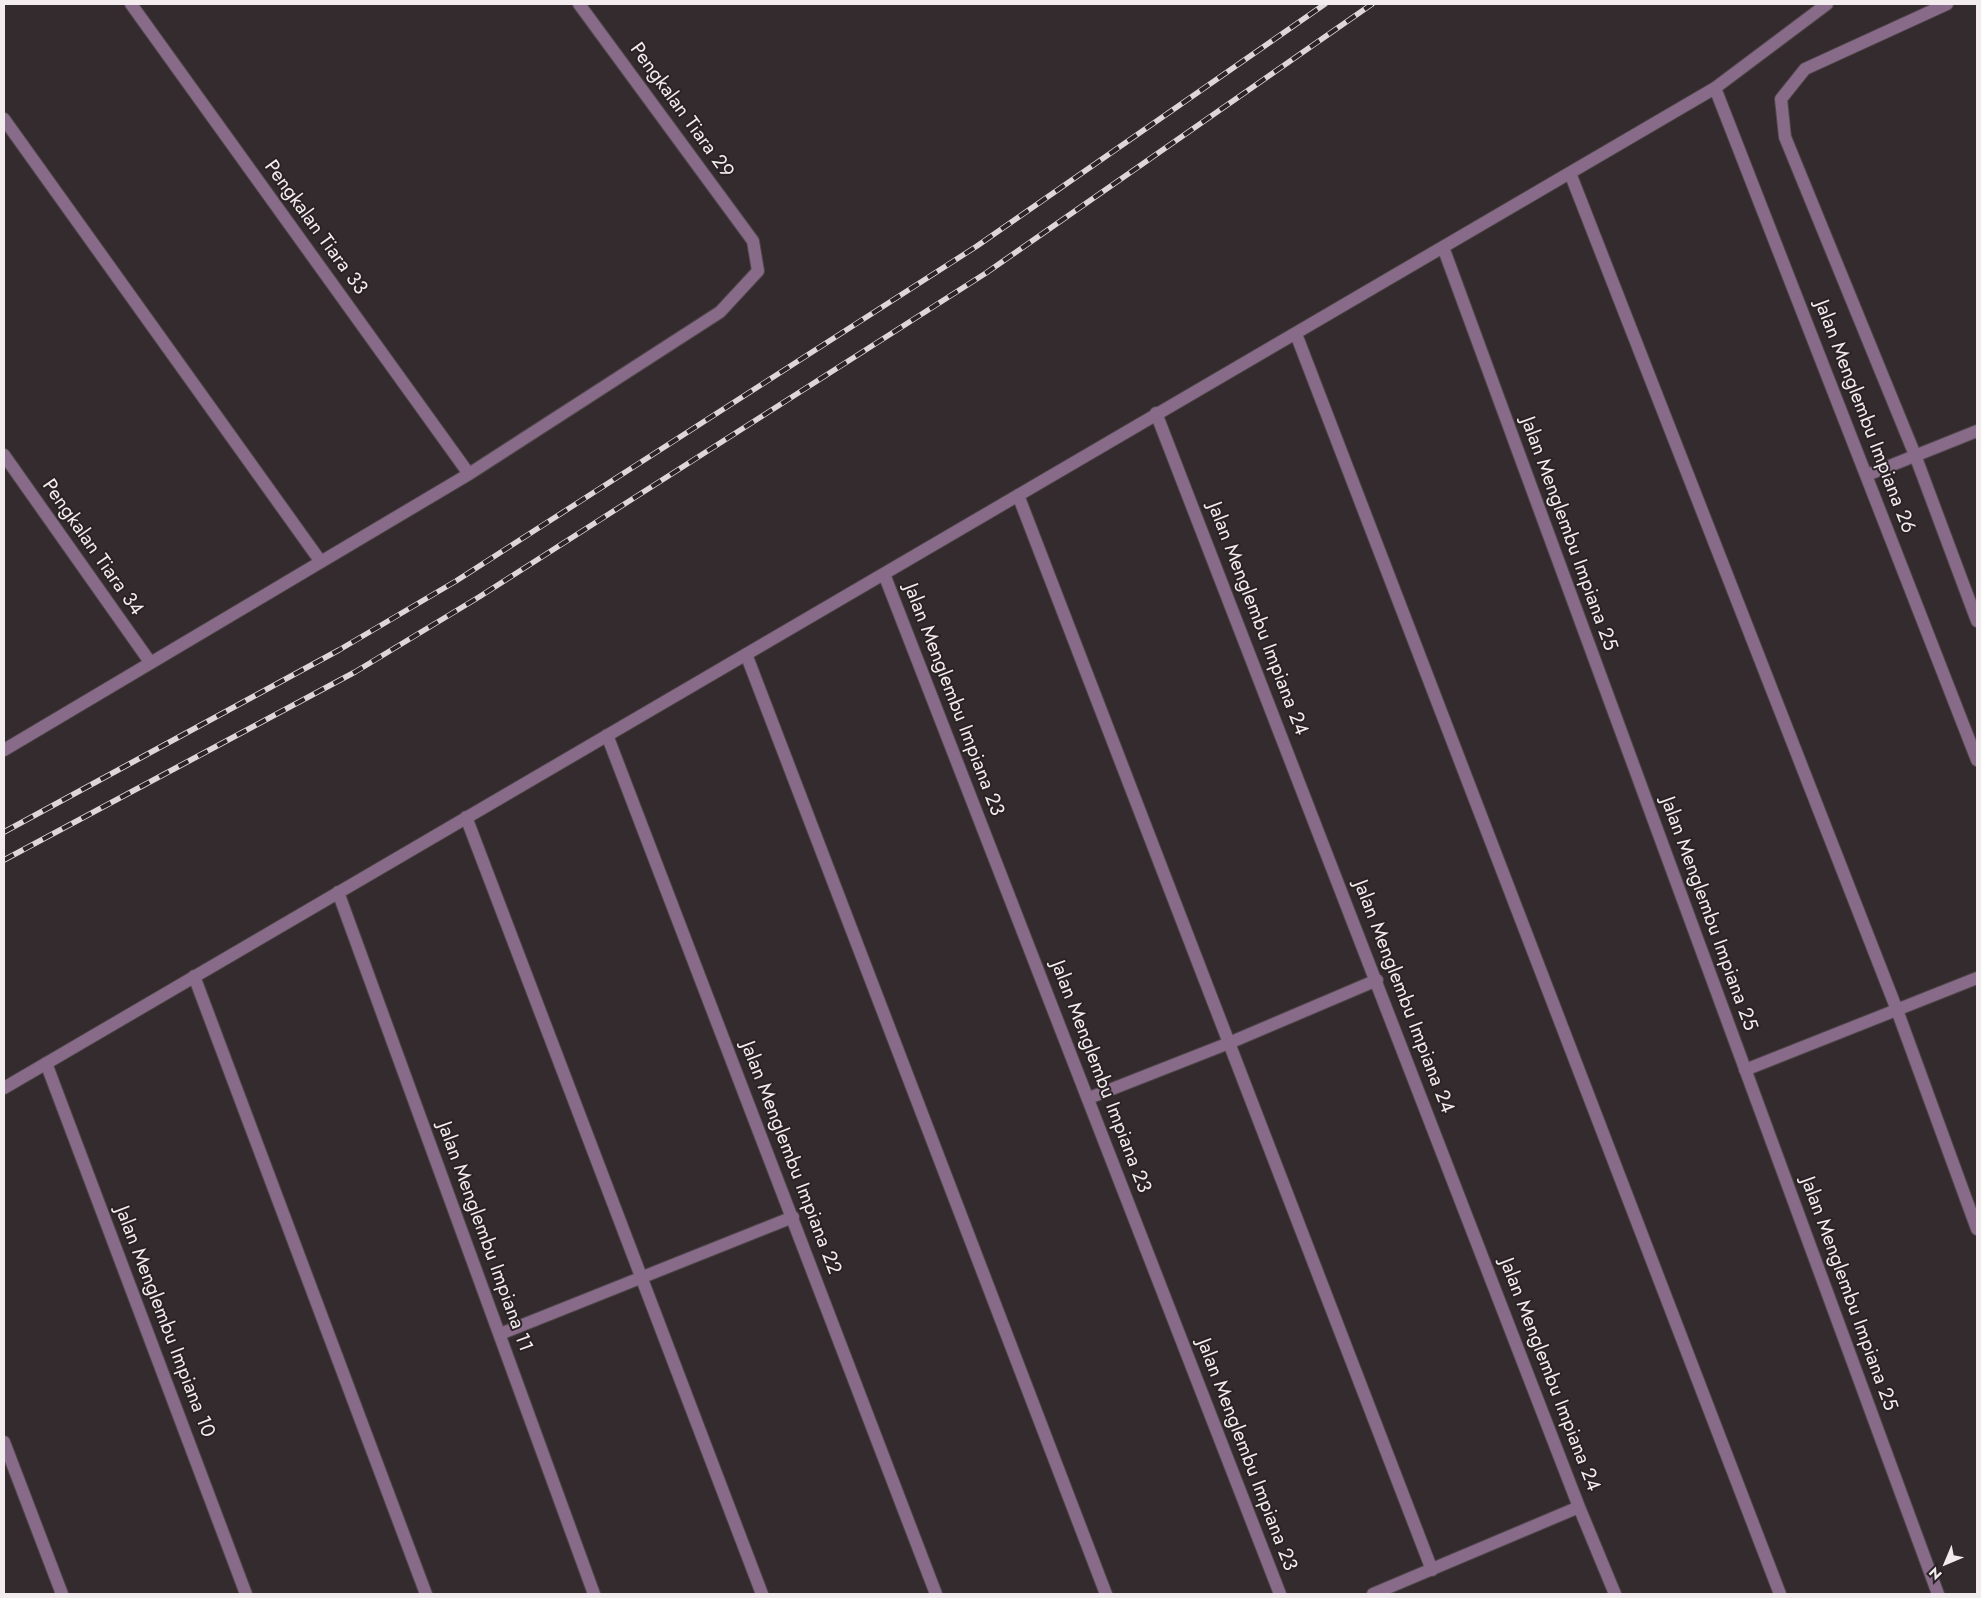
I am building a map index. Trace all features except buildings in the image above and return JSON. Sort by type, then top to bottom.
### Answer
[{"type":"street","name":"Pengkalan Tiara 33","points":[[131,4],[469,474]]},
{"type":"street","name":"Pengkalan Tiara 29","points":[[469,474],[720,312],[758,271],[753,241],[579,4]]},
{"type":"street","points":[[4,1088],[1715,88],[1827,4]]},
{"type":"street","points":[[1947,4],[1805,69],[1780,99],[1785,137],[1915,455],[1977,621]]},
{"type":"street","name":"Jalan Menglembu Impiana 26","points":[[1715,88],[1977,760]]},
{"type":"street","points":[[4,119],[321,562]]},
{"type":"street","points":[[1570,173],[1897,1010],[1977,1229]]},
{"type":"street","name":"Jalan Menglembu Impiana 25","points":[[1443,247],[1938,1594]]},
{"type":"street","points":[[1296,334],[1780,1594]]},
{"type":"street","name":"Jalan Menglembu Impiana 24","points":[[1156,413],[1377,980],[1579,1507],[1616,1594]]},
{"type":"street","points":[[1867,475],[1977,431]]},
{"type":"street","name":"Pengkalan Tiara 34","points":[[4,455],[150,662]]},
{"type":"street","points":[[4,750],[469,474]]},
{"type":"street","points":[[1018,495],[1432,1570]]},
{"type":"street","name":"Jalan Menglembu Impiana 23","points":[[884,574],[1280,1594]]},
{"type":"street","points":[[746,654],[1106,1594]]},
{"type":"street","name":"Jalan Menglembu Impiana 22","points":[[607,735],[936,1594]]},
{"type":"street","points":[[466,817],[762,1594]]},
{"type":"street","name":"Jalan Menglembu Impiana 11","points":[[338,892],[594,1594]]},
{"type":"street","points":[[194,976],[426,1594]]},
{"type":"street","points":[[1745,1070],[1977,978]]},
{"type":"street","points":[[1089,1098],[1229,1043],[1377,980]]},
{"type":"street","name":"Jalan Menglembu Impiana 10","points":[[46,1063],[246,1594]]},
{"type":"street","points":[[500,1334],[793,1217]]},
{"type":"street","points":[[4,1442],[62,1594]]},
{"type":"street","points":[[1373,1594],[1579,1507]]},
{"type":"railway","points":[[4,832],[339,650],[456,581],[977,246],[1325,4]]},
{"type":"railway","points":[[4,860],[355,672],[479,597],[986,273],[1372,4]]}]
